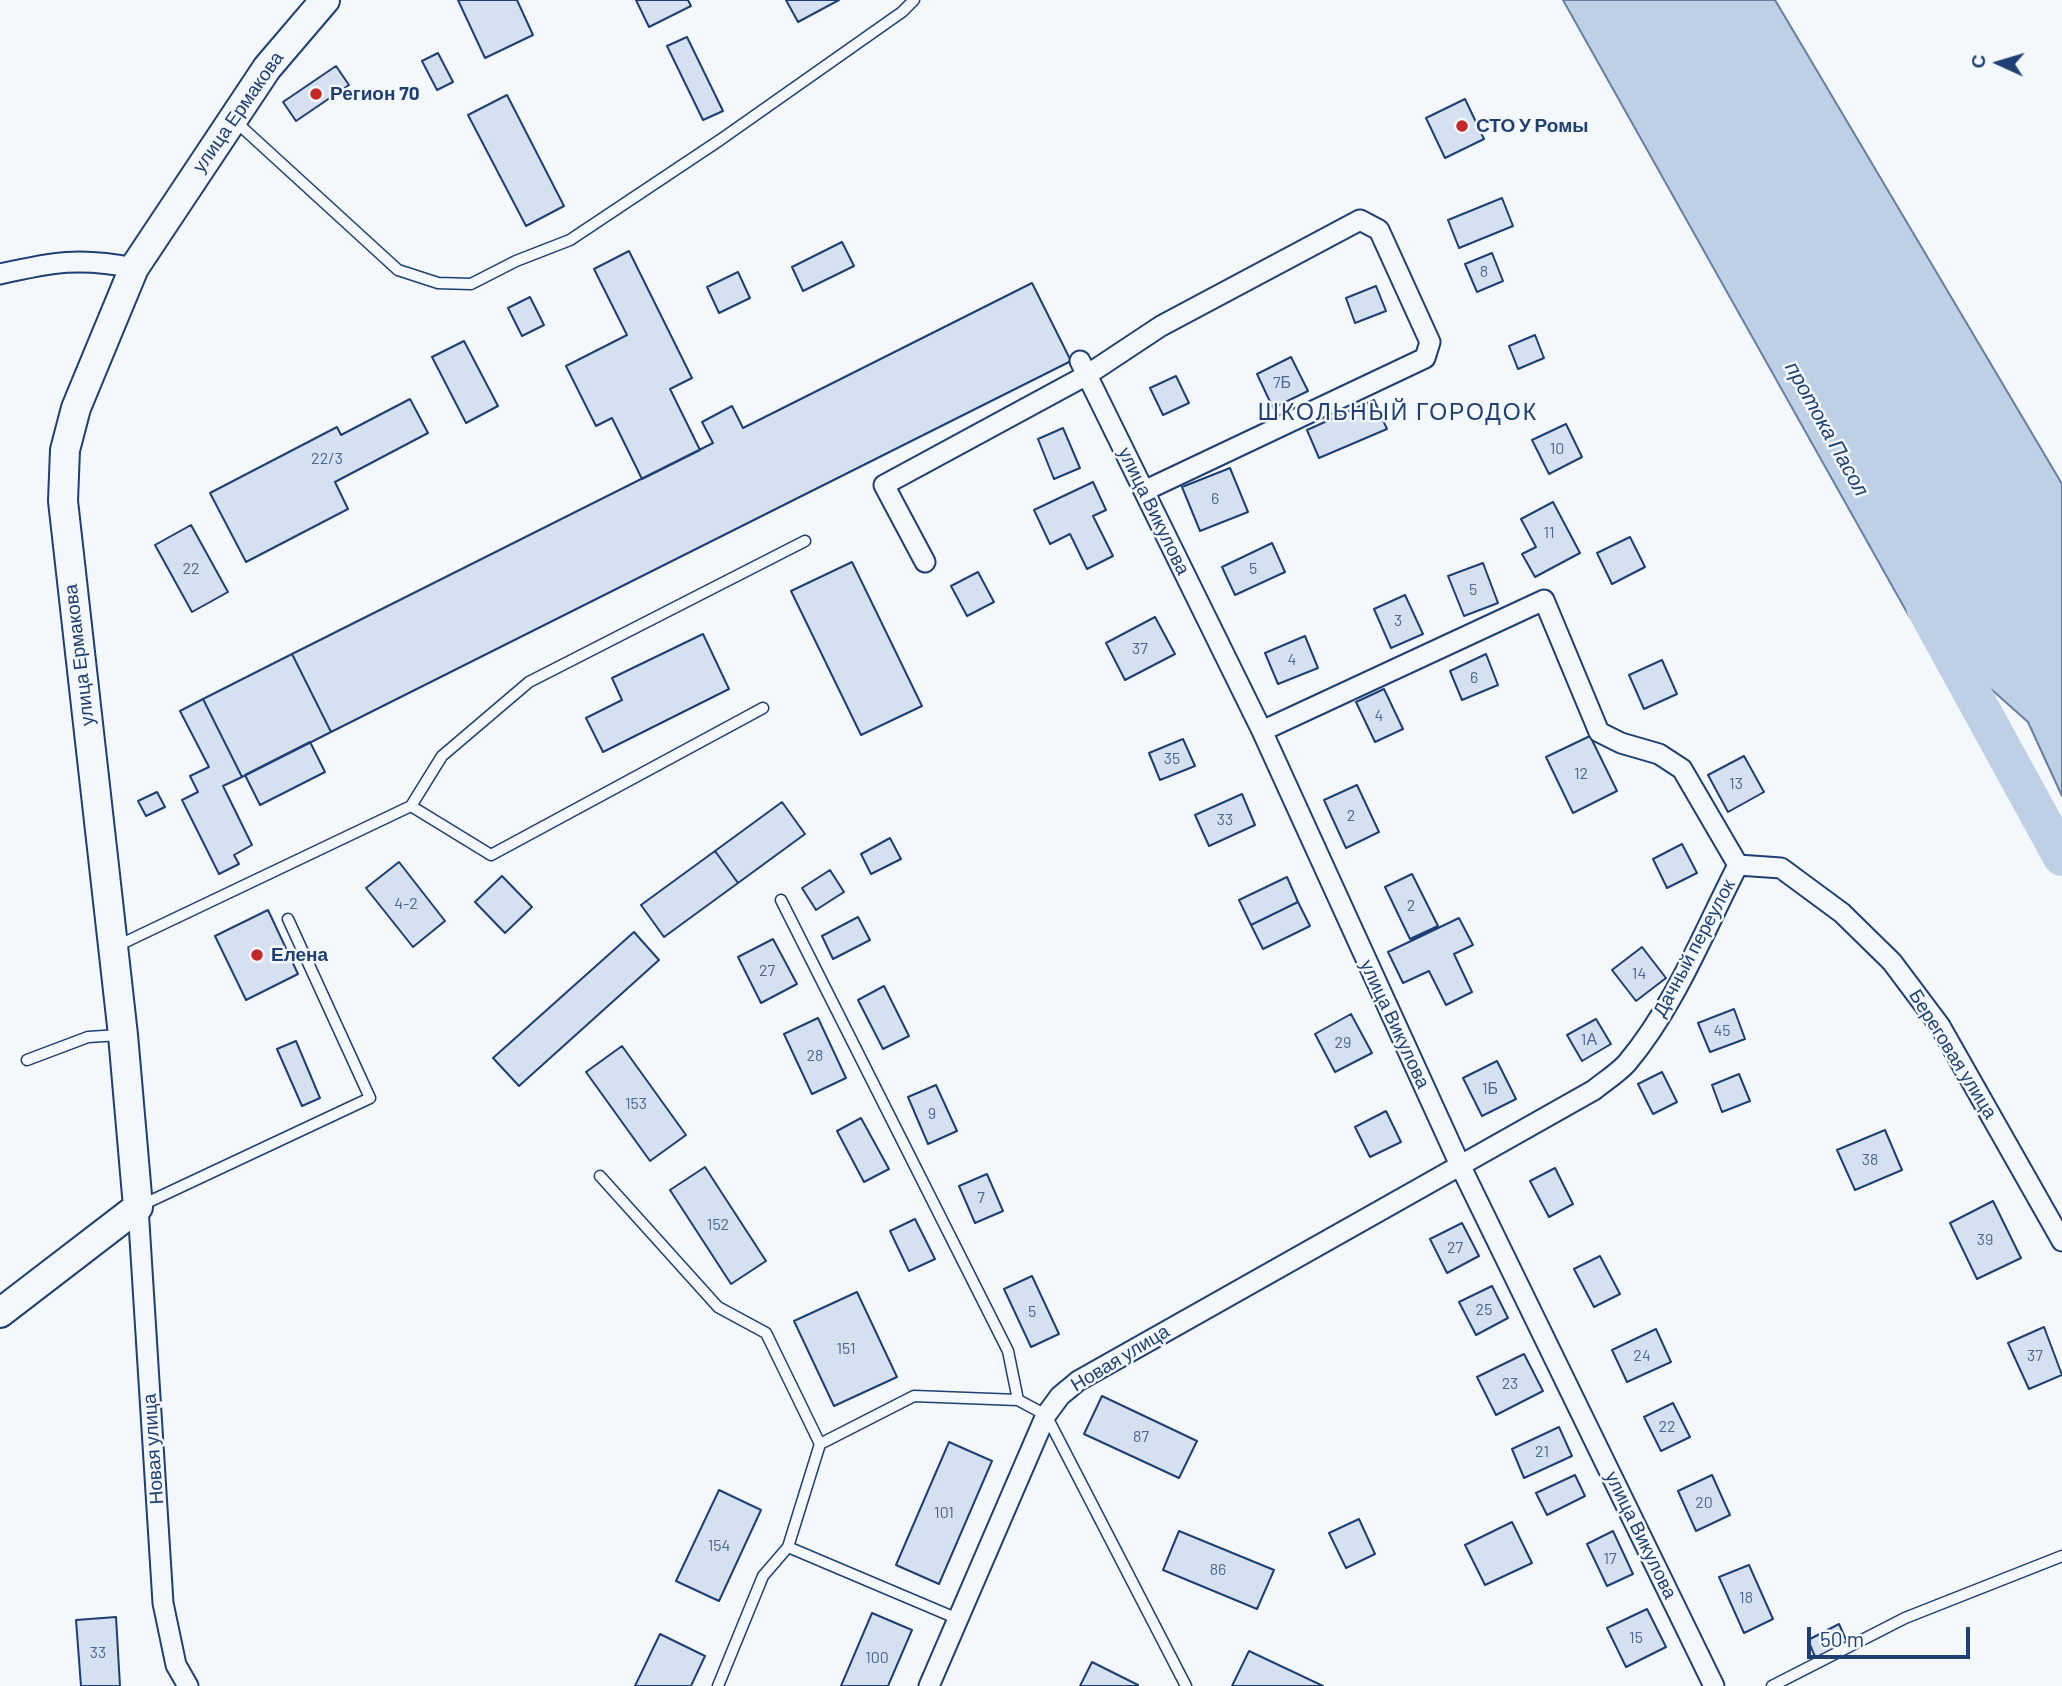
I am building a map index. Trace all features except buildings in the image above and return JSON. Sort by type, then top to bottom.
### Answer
[{"type":"street","name":"улица Ермакова","points":[[138,1207],[114,947],[63,501],[65,450],[76,408],[134,268],[267,68],[325,0]]},
{"type":"street","points":[[925,562],[884,485],[1083,368],[1360,220],[1379,230],[1430,342],[1425,358],[1144,491]]},
{"type":"street","points":[[0,274],[72,260],[94,260],[134,268]]},
{"type":"street","name":"улица Викулова","points":[[1083,368],[1262,731],[1460,1165],[1714,1686]]},
{"type":"street","name":"Дачный переулок","points":[[1262,731],[1544,600],[1599,732],[1621,743],[1659,754],[1682,769],[1738,865],[1688,966],[1648,1035],[1626,1065],[1594,1090],[1460,1165]]},
{"type":"street","name":"Береговая улица","points":[[1738,865],[1781,868],[1842,913],[1892,962],[1940,1026],[2062,1241]]},
{"type":"street","name":"Новая улица","points":[[929,1686],[1045,1415],[1060,1396],[1078,1381],[1460,1165]]},
{"type":"street","points":[[0,1313],[138,1207]]},
{"type":"street","name":"Новая улица","points":[[138,1207],[163,1603],[176,1665],[188,1686]]},
{"type":"lane","points":[[232,118],[398,270],[438,283],[471,284],[516,261],[570,240],[720,140],[902,12],[914,0]]},
{"type":"lane","points":[[114,947],[411,806],[442,756],[529,682],[805,541]]},
{"type":"lane","points":[[411,806],[491,855],[763,709]]},
{"type":"lane","points":[[781,900],[1008,1351],[1018,1400]]},
{"type":"lane","points":[[138,1207],[370,1098],[288,919]]},
{"type":"lane","points":[[27,1060],[88,1037],[123,1035]]},
{"type":"lane","points":[[600,1177],[718,1307],[766,1333],[820,1444],[788,1546],[762,1576],[718,1686]]},
{"type":"lane","points":[[820,1444],[914,1396],[1018,1400],[1045,1415],[1186,1686]]},
{"type":"lane","points":[[788,1546],[958,1619]]},
{"type":"lane","points":[[1772,1686],[1905,1618],[2062,1556]]},
{"type":"water","points":[[1563,0],[1775,0],[2062,484],[2062,796],[2028,722],[1909,616]]},
{"type":"waterway","name":"протока Пасол","points":[[1925,607],[2062,857]]},
{"type":"place","name":"Регион 70","points":[[316,94]]},
{"type":"place","name":"СТО У Ромы","points":[[1462,126]]},
{"type":"place","name":"Елена","points":[[257,955]]},
{"type":"district","name":"ШКОЛЬНЫЙ ГОРОДОК","points":[[1398,412]]}]
